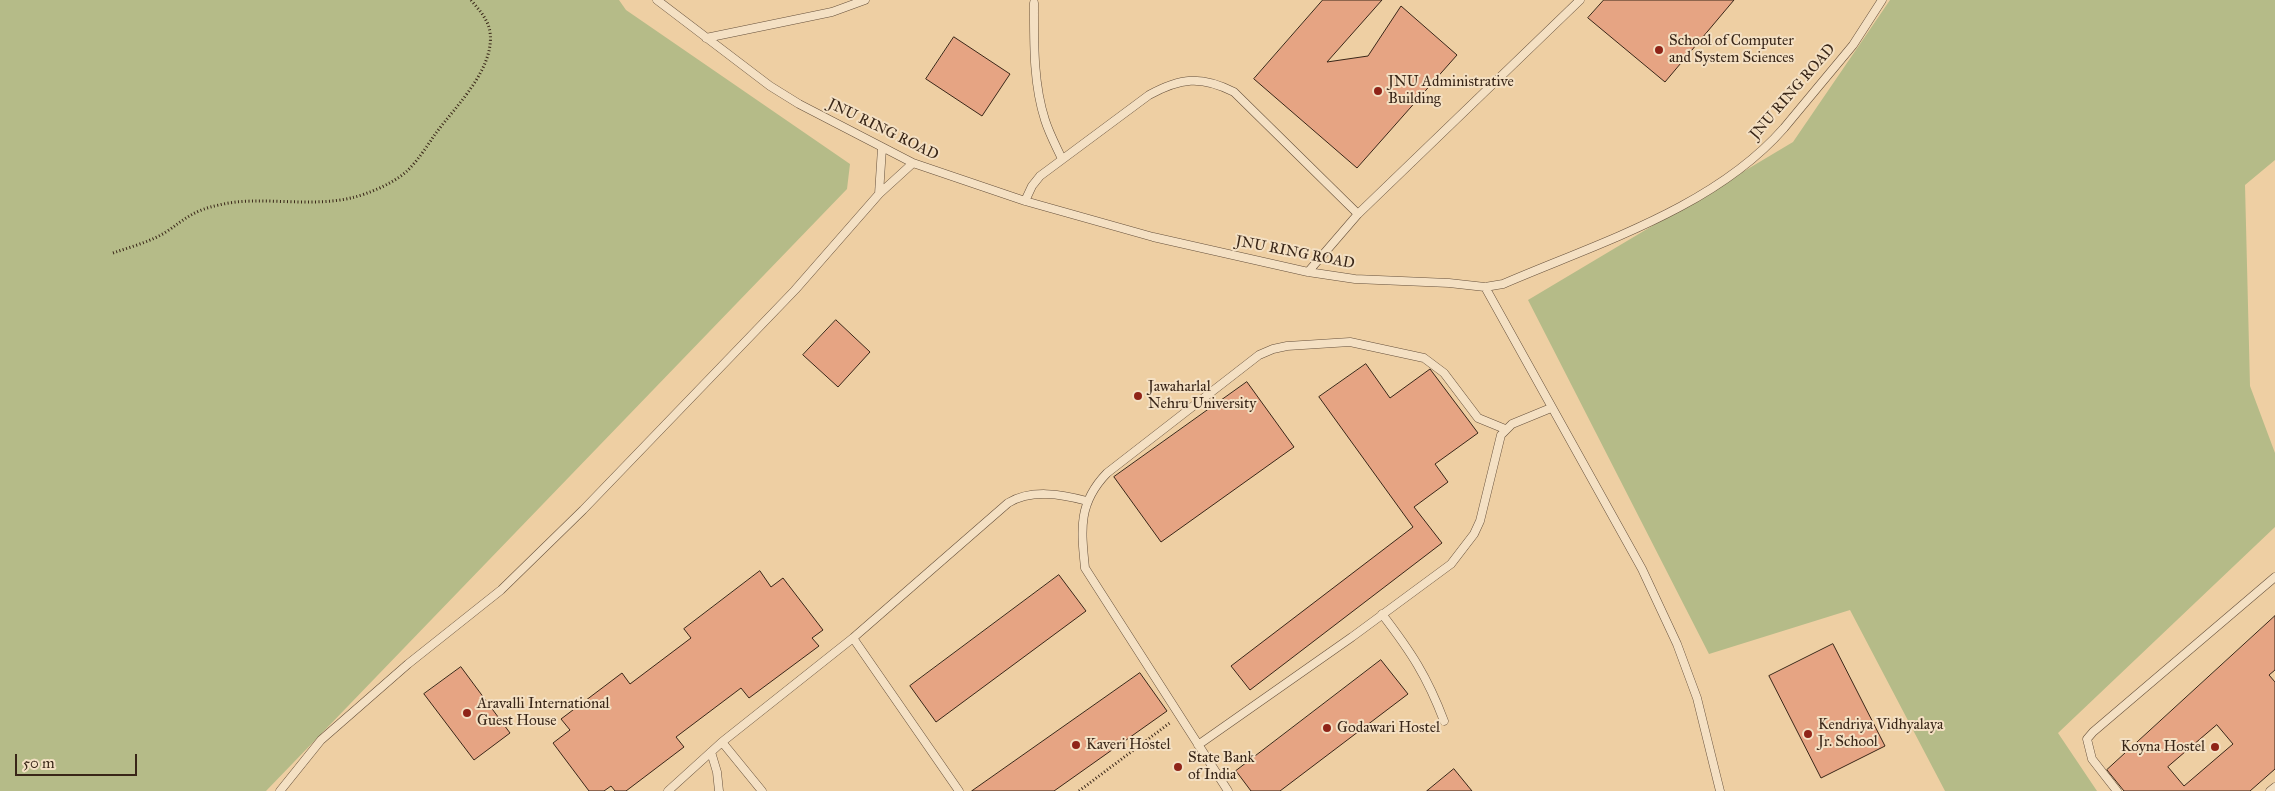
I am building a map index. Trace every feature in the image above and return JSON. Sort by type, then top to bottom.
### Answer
[{"type":"lane","name":"JNU RING ROAD","points":[[658,0],[770,86],[913,163],[1025,201],[1153,237],[1308,272],[1355,279],[1449,283],[1485,287],[1503,284],[1640,228],[1725,179],[1774,140],[1853,45],[1882,0]]},
{"type":"lane","points":[[706,38],[832,12],[864,0]]},
{"type":"lane","points":[[1308,272],[1358,214],[1580,0]]},
{"type":"lane","points":[[1034,3],[1035,56],[1041,105],[1045,120],[1062,159]]},
{"type":"lane","points":[[1025,201],[1032,186],[1040,176],[1149,95],[1168,84],[1193,80],[1216,83],[1234,92],[1358,214]]},
{"type":"lane","points":[[879,194],[882,148]]},
{"type":"lane","points":[[280,791],[321,740],[408,664],[501,590],[583,510],[795,290],[879,194],[913,163]]},
{"type":"lane","points":[[1485,287],[1642,569],[1677,644],[1697,698],[1720,791]]},
{"type":"lane","points":[[1228,791],[1085,568],[1083,550],[1086,501],[1094,486],[1107,473],[1259,355],[1287,346],[1350,342],[1424,358],[1444,372],[1478,418],[1505,429]]},
{"type":"lane","points":[[1198,745],[1451,564],[1474,534],[1480,521],[1501,435],[1512,424],[1551,408]]},
{"type":"lane","points":[[668,791],[722,742],[853,638],[1008,503],[1018,497],[1045,494],[1067,496],[1086,501]]},
{"type":"lane","points":[[2117,791],[2092,759],[2087,739],[2275,577]]},
{"type":"lane","points":[[1382,614],[1411,652],[1424,673],[1444,721]]},
{"type":"lane","points":[[853,638],[960,791]]},
{"type":"lane","points":[[722,742],[762,791]]},
{"type":"lane","points":[[711,752],[717,772],[719,791]]},
{"type":"lane","points":[[2270,791],[2275,787]]},
{"type":"path","points":[[113,253],[152,239],[165,233],[180,220],[220,204],[239,202],[315,203],[352,198],[372,191],[406,172],[450,114],[469,93],[485,61],[490,33],[487,20],[471,0]]},
{"type":"path","points":[[1079,791],[1180,716]]},
{"type":"green space","points":[[0,0],[619,0],[626,10],[850,164],[847,189],[266,791],[0,791]]},
{"type":"green space","points":[[1890,0],[2275,0],[2275,160],[2245,185],[2250,386],[2275,453],[2275,527],[2058,733],[2097,791],[1945,791],[1850,610],[1709,654],[1528,300],[1793,142]]},
{"type":"building","name":"JNU Administrative Building","points":[[1323,0],[1382,0],[1327,62],[1368,56],[1401,6],[1457,55],[1357,168],[1254,79]]},
{"type":"building","name":"School of Computer and System Sciences","points":[[1604,0],[1734,0],[1665,82],[1588,18]]},
{"type":"building","points":[[954,37],[1010,74],[982,116],[926,79]]},
{"type":"building","points":[[836,320],[870,352],[838,387],[803,355]]},
{"type":"building","points":[[1366,364],[1390,398],[1430,369],[1478,433],[1435,464],[1448,482],[1414,507],[1442,543],[1250,690],[1231,666],[1413,527],[1319,397]]},
{"type":"building","points":[[1247,382],[1294,447],[1161,542],[1114,477]]},
{"type":"building","points":[[760,571],[771,587],[783,578],[823,630],[812,638],[819,646],[749,698],[741,688],[676,737],[684,747],[626,791],[615,791],[611,786],[604,791],[589,791],[553,743],[570,730],[561,719],[622,673],[630,684],[691,638],[684,629]]},
{"type":"building","points":[[1059,575],[1086,611],[936,722],[910,686]]},
{"type":"building","points":[[2275,616],[2275,670],[2269,675],[2275,682],[2275,769],[2250,791],[2124,791],[2107,770]],"holes":[[[2217,725],[2233,744],[2184,786],[2168,767]]]},
{"type":"building","name":"Kendriya Vidhyalaya Jr. School","points":[[1833,644],[1885,746],[1821,778],[1769,676]]},
{"type":"building","points":[[1381,660],[1408,694],[1280,791],[1251,791],[1236,771]]},
{"type":"building","name":"Aravalli International Guest House","points":[[461,667],[510,733],[474,760],[424,694]]},
{"type":"building","points":[[1140,673],[1167,711],[1054,791],[972,791]]},
{"type":"building","points":[[1454,769],[1472,791],[1427,791]]},
{"type":"place","name":"School of Computer and System Sciences","points":[[1659,50]]},
{"type":"place","name":"JNU Administrative Building","points":[[1378,91]]},
{"type":"place","name":"Jawaharlal Nehru University","points":[[1138,396]]},
{"type":"place","name":"Aravalli International Guest House","points":[[467,713]]},
{"type":"place","name":"Godawari Hostel","points":[[1327,728]]},
{"type":"place","name":"Kendriya Vidhyalaya Jr. School","points":[[1808,734]]},
{"type":"place","name":"Kaveri Hostel","points":[[1076,745]]},
{"type":"place","name":"Koyna Hostel","points":[[2215,747]]},
{"type":"place","name":"State Bank of India","points":[[1178,767]]}]
